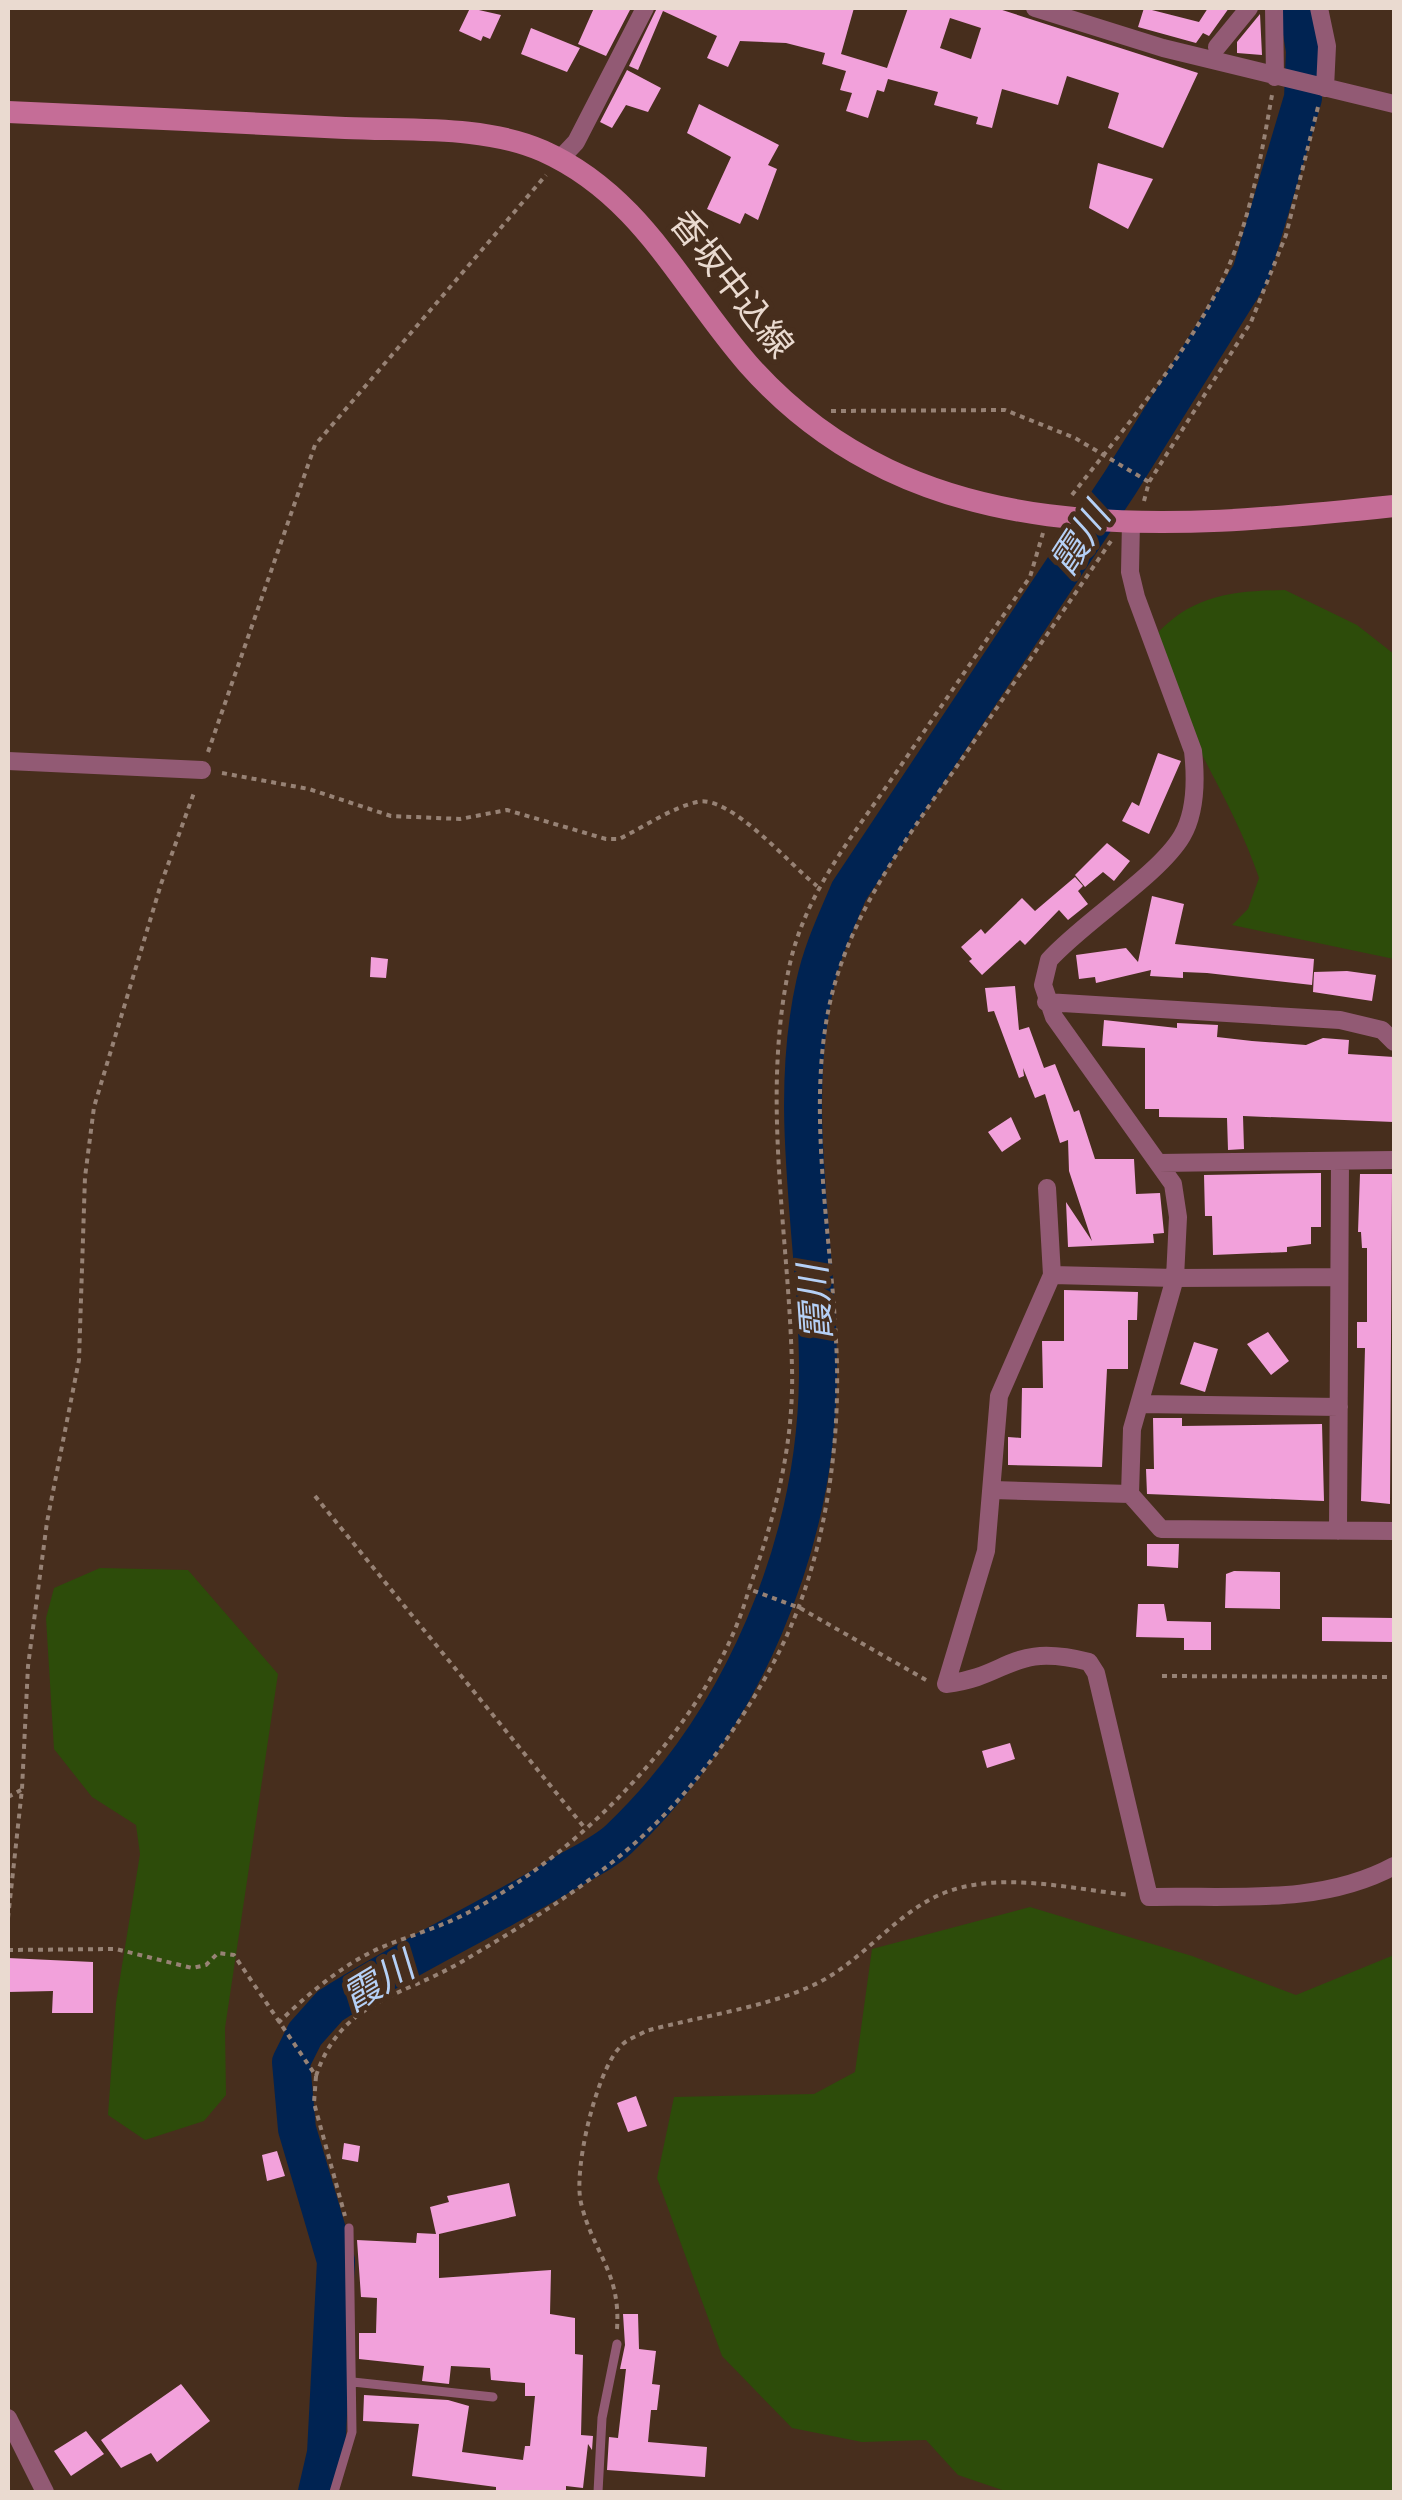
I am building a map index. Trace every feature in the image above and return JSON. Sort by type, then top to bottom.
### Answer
[{"type":"main road","name":"香坂中込線","points":[[8,112],[457,133],[515,143],[560,159],[599,183],[629,209],[747,362],[804,416],[872,464],[985,507],[1058,518],[1129,521],[1294,517],[1394,506]]},
{"type":"street","points":[[560,159],[576,142],[645,8]]},
{"type":"street","points":[[1036,8],[1164,48],[1394,104]]},
{"type":"street","points":[[1217,47],[1250,8]]},
{"type":"street","points":[[1274,8],[1279,78]]},
{"type":"street","points":[[1319,8],[1327,46],[1321,88]]},
{"type":"street","points":[[1129,521],[1130,572],[1136,597],[1193,751],[1196,776],[1190,817],[1170,852],[1049,960],[1043,985],[1046,1002],[1172,1184],[1178,1218],[1175,1278],[1132,1429],[1130,1494],[1161,1529],[1394,1531]]},
{"type":"street","points":[[8,761],[202,770]]},
{"type":"street","points":[[1046,1002],[1340,1020],[1382,1030],[1394,1042]]},
{"type":"street","points":[[1158,1163],[1394,1160]]},
{"type":"street","points":[[1338,1531],[1340,1161]]},
{"type":"street","points":[[946,1684],[986,1551],[999,1396],[1052,1275],[1047,1188]]},
{"type":"street","points":[[1052,1275],[1339,1276]]},
{"type":"street","points":[[1142,1404],[1339,1407]]},
{"type":"street","points":[[992,1490],[1130,1494]]},
{"type":"street","points":[[946,1684],[1034,1654],[1053,1653],[1089,1662],[1096,1673],[1149,1897],[1327,1892],[1369,1880],[1394,1866]]},
{"type":"street","points":[[8,2418],[45,2492]]},
{"type":"lane","points":[[334,2492],[352,2432],[348,2228]]},
{"type":"lane","points":[[598,2492],[602,2418],[617,2344]]},
{"type":"lane","points":[[352,2382],[493,2397]]},
{"type":"path","points":[[278,2023],[346,1966],[475,1909],[530,1872],[625,1790],[691,1707],[726,1653],[781,1492],[789,1432],[792,1369],[776,1104],[789,966],[818,887],[1030,577],[1068,501],[1192,337],[1224,278],[1256,174],[1279,78]]},
{"type":"path","points":[[348,2228],[314,2103],[316,2076],[325,2049],[348,2022],[376,2002],[460,1963],[606,1868],[640,1839],[688,1791],[707,1764],[776,1658],[800,1608],[821,1528],[834,1448],[837,1343],[822,1188],[829,1008],[853,932],[888,866],[1129,521],[1149,482],[1251,322],[1286,235],[1321,88]]},
{"type":"path","points":[[8,1918],[35,1612],[47,1522],[78,1360],[85,1177],[94,1107],[161,884],[314,445],[560,159]]},
{"type":"path","points":[[804,416],[825,411],[1005,410],[1104,454],[1149,482]]},
{"type":"path","points":[[202,770],[262,778],[391,816],[460,818],[506,810],[606,839],[619,838],[693,803],[717,802],[818,887]]},
{"type":"path","points":[[315,1496],[584,1827]]},
{"type":"path","points":[[749,1589],[792,1604],[928,1681],[946,1684]]},
{"type":"path","points":[[1162,1676],[1394,1677]]},
{"type":"path","points":[[8,1797],[22,1789]]},
{"type":"path","points":[[617,2344],[619,2298],[582,2207],[578,2184],[601,2088],[611,2058],[622,2044],[646,2031],[809,1988],[854,1960],[932,1898],[962,1888],[1019,1883],[1149,1897]]},
{"type":"path","points":[[8,1950],[116,1949],[192,1968],[228,1953],[246,1967],[285,2036],[316,2076]]},
{"type":"green space","points":[[1285,590],[1357,625],[1394,654],[1394,959],[1232,925],[1248,909],[1259,878],[1234,817],[1175,699],[1154,637],[1183,612],[1214,598]]},
{"type":"green space","points":[[100,1568],[188,1570],[278,1674],[225,2028],[226,2095],[204,2121],[145,2140],[108,2115],[116,2003],[140,1854],[136,1825],[92,1797],[54,1749],[46,1618],[54,1588]]},
{"type":"green space","points":[[1030,1907],[1192,1956],[1296,1995],[1394,1955],[1394,2492],[1008,2492],[958,2475],[926,2440],[862,2442],[792,2428],[722,2356],[657,2178],[674,2097],[814,2094],[855,2072],[872,1949]]},
{"type":"building","points":[[470,8],[501,15],[490,39],[483,36],[481,41],[459,31]]},
{"type":"building","points":[[594,8],[631,8],[606,56],[578,44]]},
{"type":"building","points":[[657,8],[854,8],[841,54],[887,68],[908,8],[996,8],[1198,73],[1163,148],[1108,128],[1119,93],[1067,76],[1058,105],[1002,89],[992,128],[976,124],[978,117],[934,105],[938,92],[888,79],[884,92],[877,90],[868,118],[846,111],[852,93],[840,90],[846,71],[822,64],[825,53],[786,43],[740,41],[728,67],[707,58],[717,36],[663,11],[638,70],[629,66]],"holes":[[[950,18],[981,28],[971,59],[940,48]]]},
{"type":"building","points":[[1144,8],[1199,22],[1208,8],[1229,8],[1209,36],[1203,33],[1196,43],[1138,27]]},
{"type":"building","points":[[1260,14],[1262,55],[1237,53],[1237,42]]},
{"type":"building","points":[[531,28],[580,48],[567,72],[521,54]]},
{"type":"building","points":[[627,70],[661,88],[648,112],[626,105],[612,128],[600,122]]},
{"type":"building","points":[[699,104],[779,145],[768,165],[777,169],[758,220],[745,213],[740,224],[707,209],[731,157],[687,133]]},
{"type":"building","points":[[1098,163],[1153,179],[1128,229],[1089,208]]},
{"type":"building","points":[[1158,753],[1181,761],[1149,834],[1122,821],[1132,802],[1139,806]]},
{"type":"building","points":[[1107,843],[1130,861],[1114,881],[1103,872],[1085,887],[1075,875]]},
{"type":"building","points":[[1075,877],[1083,886],[1078,891],[1088,904],[1068,920],[1059,910],[1025,945],[1020,940],[982,975],[969,961],[972,959],[961,947],[981,929],[985,934],[1022,898],[1035,911]]},
{"type":"building","points":[[1152,896],[1184,904],[1175,944],[1314,959],[1312,985],[1207,973],[1183,972],[1183,978],[1150,976],[1151,970],[1096,983],[1095,977],[1079,979],[1076,955],[1126,948],[1138,962]]},
{"type":"building","points":[[371,957],[388,959],[386,978],[370,977]]},
{"type":"building","points":[[1314,972],[1376,975],[1372,1001],[1313,992]]},
{"type":"building","points":[[1015,986],[1019,1030],[1029,1027],[1044,1068],[1055,1064],[1074,1112],[1079,1110],[1095,1159],[1134,1159],[1136,1194],[1160,1193],[1164,1233],[1153,1234],[1154,1243],[1068,1247],[1066,1202],[1092,1241],[1069,1171],[1068,1140],[1060,1143],[1045,1094],[1035,1098],[1023,1068],[1024,1076],[1019,1078],[994,1011],[988,1012],[985,988]]},
{"type":"building","points":[[1104,1020],[1177,1028],[1177,1023],[1218,1025],[1217,1037],[1252,1041],[1306,1045],[1323,1038],[1349,1040],[1348,1054],[1394,1057],[1394,1122],[1243,1116],[1244,1149],[1228,1150],[1227,1118],[1159,1117],[1159,1109],[1145,1109],[1145,1048],[1102,1046]]},
{"type":"building","points":[[1011,1117],[1021,1139],[1002,1152],[988,1132]]},
{"type":"building","points":[[1321,1173],[1321,1227],[1311,1227],[1311,1244],[1287,1247],[1287,1252],[1213,1255],[1212,1216],[1205,1216],[1204,1175]]},
{"type":"building","points":[[1360,1174],[1392,1174],[1390,1504],[1361,1501],[1365,1348],[1357,1348],[1357,1322],[1367,1322],[1367,1248],[1362,1248],[1358,1232]]},
{"type":"building","points":[[1064,1290],[1138,1292],[1137,1320],[1128,1320],[1128,1369],[1107,1369],[1102,1467],[1008,1465],[1008,1437],[1021,1438],[1022,1388],[1043,1388],[1042,1341],[1064,1341]]},
{"type":"building","points":[[1268,1332],[1289,1361],[1271,1375],[1247,1344]]},
{"type":"building","points":[[1194,1342],[1218,1349],[1205,1392],[1180,1384]]},
{"type":"building","points":[[1153,1418],[1182,1418],[1182,1426],[1322,1424],[1324,1501],[1147,1494],[1146,1469],[1154,1469]]},
{"type":"building","points":[[1147,1544],[1179,1544],[1178,1568],[1147,1566]]},
{"type":"building","points":[[1280,1572],[1280,1609],[1225,1608],[1226,1574]]},
{"type":"building","points":[[1138,1604],[1164,1604],[1167,1621],[1211,1622],[1211,1650],[1184,1650],[1184,1638],[1136,1637]]},
{"type":"building","points":[[1322,1617],[1394,1618],[1394,1642],[1322,1641]]},
{"type":"building","points":[[1010,1743],[1015,1759],[987,1768],[982,1751]]},
{"type":"building","points":[[8,1958],[93,1962],[93,2013],[52,2013],[53,1991],[8,1992]]},
{"type":"building","points":[[636,2096],[647,2126],[628,2132],[617,2103]]},
{"type":"building","points":[[344,2143],[360,2146],[358,2162],[342,2159]]},
{"type":"building","points":[[277,2151],[285,2176],[267,2181],[262,2155]]},
{"type":"building","points":[[509,2183],[516,2216],[439,2234],[439,2278],[551,2270],[550,2314],[575,2318],[575,2354],[583,2355],[581,2435],[593,2436],[592,2450],[588,2444],[583,2488],[566,2486],[566,2492],[496,2492],[496,2487],[412,2476],[419,2424],[363,2421],[364,2395],[448,2400],[469,2406],[462,2452],[523,2460],[525,2446],[530,2446],[535,2396],[525,2396],[525,2383],[491,2380],[490,2368],[451,2366],[449,2384],[422,2381],[424,2366],[359,2359],[359,2333],[376,2333],[377,2298],[361,2297],[357,2240],[416,2243],[417,2233],[436,2234],[430,2207],[449,2202],[447,2196]]},
{"type":"building","points":[[623,2314],[638,2314],[639,2349],[656,2351],[652,2384],[660,2385],[657,2410],[651,2410],[648,2442],[707,2447],[705,2477],[607,2470],[609,2437],[618,2438],[626,2369],[620,2369],[625,2345]]},
{"type":"building","points":[[181,2384],[210,2421],[157,2462],[151,2453],[121,2468],[101,2440]]},
{"type":"building","points":[[86,2431],[104,2454],[71,2476],[54,2451]]},
{"type":"waterway","name":"霞川","points":[[317,2492],[326,2453],[336,2261],[297,2129],[291,2062],[305,2034],[330,2006],[619,1839],[663,1792],[702,1741],[764,1627],[787,1567],[814,1441],[817,1328],[803,1082],[807,1033],[821,960],[849,891],[1120,483],[1251,273],[1303,98],[1305,51],[1298,8]]}]
